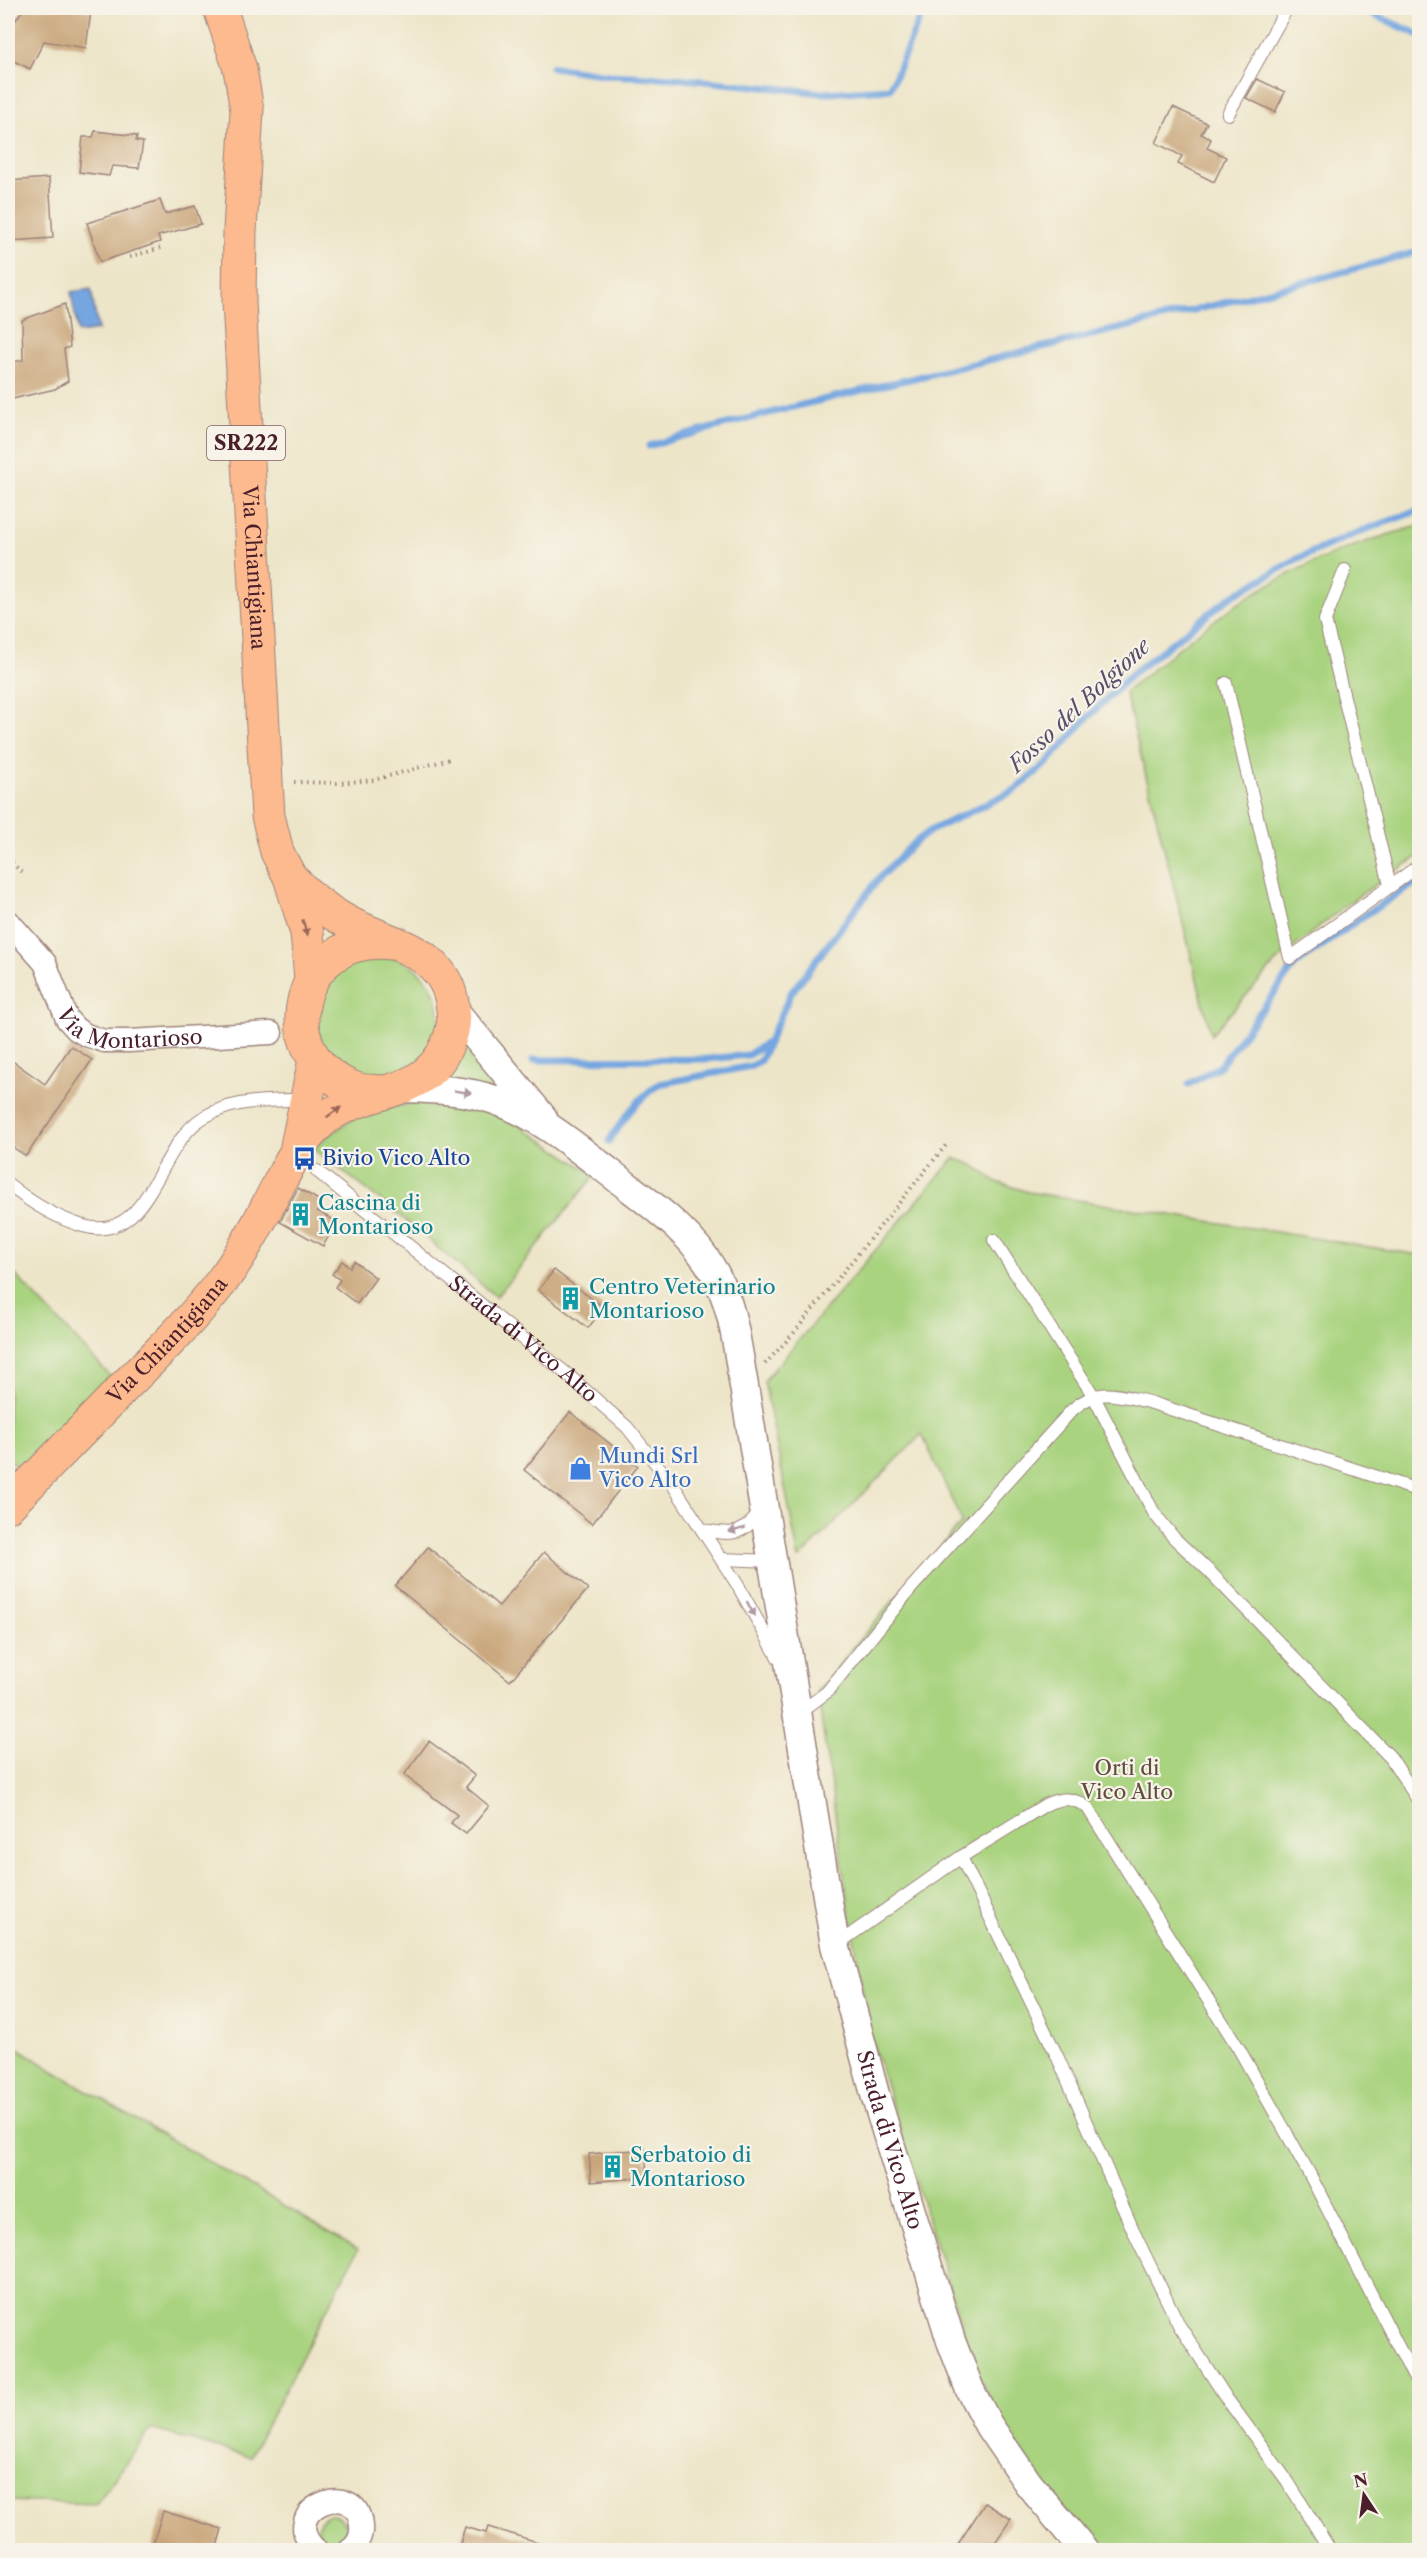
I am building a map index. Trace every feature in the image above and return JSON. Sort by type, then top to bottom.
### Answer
[{"type":"main road","name":"Via Chiantigiana","points":[[220,8],[240,69],[247,110],[240,231],[239,302],[268,816],[273,840],[290,877],[309,939],[311,980]]},
{"type":"main road","name":"Via Chiantigiana","points":[[8,1506],[175,1336],[207,1299],[306,1162],[319,1124],[341,1107],[395,1090],[426,1075],[442,1056],[452,1034],[453,1010],[448,987],[436,968],[420,953],[346,921],[307,894],[290,877]]},
{"type":"main road","name":"Via Chiantigiana","points":[[395,1090],[359,1090],[334,1079],[315,1060],[303,1031],[302,1014],[304,996],[311,980],[327,960],[348,947],[373,941],[399,944]]},
{"type":"main road","name":"Via Chiantigiana","points":[[306,1162],[308,1099],[315,1060]]},
{"type":"street","name":"Via Montarioso","points":[[8,921],[48,969],[67,1019],[86,1035],[104,1041],[129,1041],[271,1033]]},
{"type":"street","name":"Strada di Vico Alto","points":[[453,1010],[552,1129]]},
{"type":"street","name":"Strada di Vico Alto","points":[[395,1090],[446,1090],[482,1096],[498,1101],[552,1129],[657,1209],[696,1246],[714,1271],[728,1303],[744,1386],[835,1945],[876,2098],[963,2374],[989,2427],[1028,2483],[1084,2550]]},
{"type":"street","points":[[316,2550],[306,2536],[304,2526],[312,2509],[328,2500],[346,2503],[358,2515],[361,2532],[353,2550]]},
{"type":"lane","points":[[1228,114],[1287,8]]},
{"type":"lane","points":[[1345,570],[1324,620],[1390,885]]},
{"type":"lane","points":[[1226,683],[1290,958],[1419,865]]},
{"type":"lane","points":[[8,1184],[28,1202],[62,1220],[104,1230],[120,1224],[138,1210],[176,1143],[199,1120],[218,1109],[238,1103],[308,1099]]},
{"type":"lane","name":"Strada di Vico Alto","points":[[306,1162],[611,1412],[644,1446],[722,1559],[775,1651],[796,1702]]},
{"type":"lane","points":[[994,1240],[1093,1395],[1143,1495],[1163,1525],[1391,1758],[1419,1803]]},
{"type":"lane","points":[[796,1702],[827,1692],[912,1587],[1072,1410],[1093,1395],[1114,1394],[1149,1402],[1419,1491]]},
{"type":"lane","points":[[702,1530],[725,1533],[742,1531],[750,1526],[763,1508]]},
{"type":"lane","points":[[722,1559],[773,1561]]},
{"type":"lane","points":[[835,1945],[961,1857],[1054,1800],[1074,1799],[1088,1808],[1245,2060],[1309,2173],[1419,2388]]},
{"type":"lane","points":[[961,1857],[1058,2058],[1136,2237],[1179,2325],[1227,2399],[1288,2482],[1330,2550]]},
{"type":"path","points":[[130,257],[161,248]]},
{"type":"path","points":[[266,781],[337,783],[374,780],[450,759]]},
{"type":"path","points":[[8,858],[21,872]]},
{"type":"path","points":[[744,1386],[793,1334],[946,1145]]},
{"type":"green space","points":[[1419,526],[1419,856],[1351,901],[1277,961],[1211,1035],[1125,692],[1203,628],[1262,589],[1339,552]]},
{"type":"green space","points":[[378,956],[401,960],[421,974],[435,994],[439,1017],[435,1040],[421,1060],[401,1074],[378,1078],[355,1074],[335,1060],[321,1040],[317,1017],[321,994],[335,974],[355,960]]},
{"type":"green space","points":[[466,1034],[514,1098],[442,1081],[454,1066]]},
{"type":"green space","points":[[443,1098],[489,1105],[595,1175],[496,1297],[391,1208],[312,1148],[360,1113]]},
{"type":"green space","name":"Orti di Vico Alto","points":[[954,1158],[973,1165],[997,1182],[1028,1192],[1419,1255],[1419,2550],[1101,2550],[1061,2507],[1006,2432],[975,2369],[870,2035],[817,1689],[826,1682],[859,1640],[962,1522],[922,1434],[799,1559],[764,1381]]},
{"type":"green space","points":[[8,1267],[113,1379],[23,1472],[8,1458]]},
{"type":"green space","points":[[8,2041],[52,2070],[358,2249],[250,2457],[151,2429],[96,2504],[8,2501]]},
{"type":"green space","points":[[332,2515],[342,2519],[346,2529],[342,2539],[332,2543],[322,2539],[318,2529],[322,2519]]},
{"type":"water","points":[[91,289],[98,330],[78,333],[71,292]]},
{"type":"building","points":[[24,8],[76,8],[91,11],[86,48],[44,41],[30,69],[8,58],[8,31]]},
{"type":"building","points":[[1257,79],[1285,92],[1275,112],[1246,98]]},
{"type":"building","points":[[1173,107],[1207,123],[1201,134],[1211,139],[1207,148],[1226,157],[1214,182],[1178,164],[1182,156],[1156,143]]},
{"type":"building","points":[[95,131],[137,136],[136,141],[143,142],[139,168],[112,166],[109,176],[79,172],[83,137],[93,137]]},
{"type":"building","points":[[49,178],[53,238],[12,241],[8,181]]},
{"type":"building","points":[[160,200],[165,214],[195,206],[201,224],[158,236],[160,242],[100,262],[87,223]]},
{"type":"building","points":[[65,304],[70,347],[64,349],[68,381],[55,389],[8,400],[8,363],[23,360],[22,320]]},
{"type":"building","points":[[71,1046],[92,1060],[26,1156],[8,1144],[8,1058],[45,1084]]},
{"type":"building","name":"Cascina di Montarioso","points":[[298,1188],[322,1202],[317,1211],[337,1222],[323,1246],[280,1222]]},
{"type":"building","points":[[342,1261],[350,1267],[354,1261],[376,1278],[357,1304],[335,1287],[340,1280],[332,1274]]},
{"type":"building","name":"Centro Veterinario Montarioso","points":[[554,1270],[604,1308],[588,1328],[538,1290]]},
{"type":"building","name":"Mundi Srl Vico Alto","points":[[570,1412],[638,1466],[592,1524],[524,1470]]},
{"type":"building","points":[[428,1547],[499,1606],[544,1552],[588,1589],[510,1681],[395,1586]]},
{"type":"building","points":[[429,1741],[475,1776],[466,1787],[489,1806],[466,1834],[451,1823],[457,1815],[404,1775]]},
{"type":"building","name":"Serbatoio di Montarioso","points":[[645,2149],[647,2177],[591,2182],[589,2154]]},
{"type":"building","points":[[985,2503],[1011,2519],[990,2550],[954,2550]]},
{"type":"building","points":[[163,2511],[222,2529],[216,2550],[151,2550]]},
{"type":"building","points":[[465,2527],[486,2533],[488,2527],[551,2546],[550,2550],[458,2550]]},
{"type":"waterway","points":[[552,67],[608,75],[674,78],[824,93],[890,89],[924,8]]},
{"type":"waterway","points":[[1358,8],[1420,35]]},
{"type":"waterway","points":[[649,446],[827,399],[1299,284],[1420,251]]},
{"type":"waterway","name":"Fosso del Bolgione","points":[[609,1141],[637,1103],[659,1084],[751,1066],[760,1061],[791,993],[880,877],[914,843],[930,831],[1015,790],[1047,763],[1086,719],[1132,674],[1229,598],[1297,559],[1364,530],[1420,510]]},
{"type":"waterway","points":[[1189,1084],[1220,1066],[1295,965],[1365,915],[1420,880]]},
{"type":"waterway","points":[[533,1060],[708,1059],[748,1055],[768,1042]]},
{"type":"place","name":"Bivio Vico Alto","points":[[304,1158]]},
{"type":"place","name":"Cascina di Montarioso","points":[[300,1215]]},
{"type":"place","name":"Centro Veterinario Montarioso","points":[[571,1299]]},
{"type":"place","name":"Mundi Srl Vico Alto","points":[[581,1468]]},
{"type":"place","name":"Serbatoio di Montarioso","points":[[612,2167]]}]
